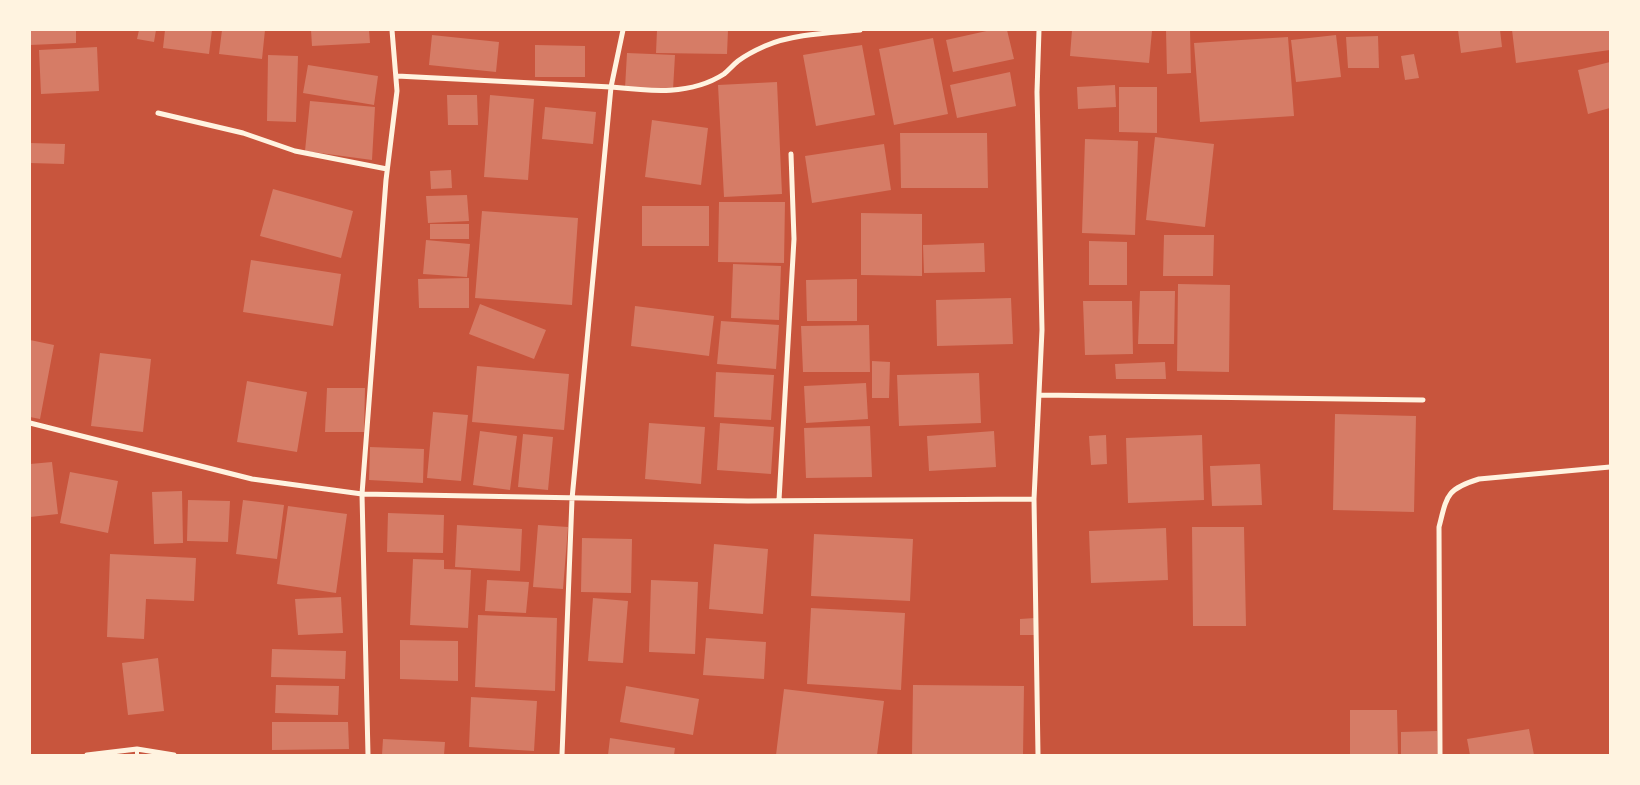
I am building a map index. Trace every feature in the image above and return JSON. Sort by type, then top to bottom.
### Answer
[{"type":"street","points":[[368,755],[362,494],[387,170],[397,76],[392,30]]},
{"type":"street","points":[[562,755],[572,498],[611,87],[623,30]]},
{"type":"street","points":[[397,76],[676,90],[704,85],[724,73],[738,61],[766,46],[819,34],[860,30]]},
{"type":"street","points":[[1038,755],[1034,499],[1042,330],[1037,92],[1039,30]]},
{"type":"street","points":[[158,113],[243,133],[295,151],[387,170]]},
{"type":"street","points":[[779,500],[794,239],[791,154]]},
{"type":"street","points":[[1039,395],[1423,400]]},
{"type":"street","points":[[30,423],[252,479],[362,494],[779,500],[1034,499]]},
{"type":"street","points":[[1440,755],[1439,527],[1447,496],[1460,485],[1479,479],[1610,467]]},
{"type":"street","points":[[87,755],[137,752],[174,755]]},
{"type":"building","points":[[30,30],[76,30],[76,43],[30,45]]},
{"type":"building","points":[[139,30],[156,30],[154,42],[137,39]]},
{"type":"building","points":[[165,30],[212,30],[209,54],[163,48]]},
{"type":"building","points":[[222,30],[265,30],[262,59],[219,54]]},
{"type":"building","points":[[311,30],[369,30],[370,43],[312,46]]},
{"type":"building","points":[[657,30],[728,30],[727,54],[656,53]]},
{"type":"building","points":[[991,30],[1007,30],[1014,59],[953,72],[946,40]]},
{"type":"building","points":[[1072,30],[1152,31],[1149,63],[1070,56]]},
{"type":"building","points":[[1166,30],[1190,30],[1191,73],[1167,74]]},
{"type":"building","points":[[1458,30],[1500,30],[1502,47],[1461,53]]},
{"type":"building","points":[[1512,30],[1610,30],[1610,50],[1516,63]]},
{"type":"building","points":[[432,35],[499,42],[496,72],[429,65]]},
{"type":"building","points":[[1336,35],[1341,77],[1296,82],[1291,40]]},
{"type":"building","points":[[1378,36],[1379,68],[1348,68],[1346,37]]},
{"type":"building","points":[[1288,37],[1294,116],[1200,122],[1194,43]]},
{"type":"building","points":[[933,38],[948,114],[894,125],[879,49]]},
{"type":"building","points":[[535,45],[585,46],[585,77],[535,77]]},
{"type":"building","points":[[862,45],[875,115],[816,126],[803,55]]},
{"type":"building","points":[[97,47],[99,91],[41,94],[39,50]]},
{"type":"building","points":[[627,53],[675,55],[673,90],[625,88]]},
{"type":"building","points":[[1414,54],[1419,78],[1405,80],[1401,56]]},
{"type":"building","points":[[268,55],[298,56],[296,122],[267,121]]},
{"type":"building","points":[[1610,62],[1610,108],[1588,114],[1578,70]]},
{"type":"building","points":[[308,65],[378,76],[374,105],[303,93]]},
{"type":"building","points":[[1010,72],[1016,106],[957,118],[950,85]]},
{"type":"building","points":[[777,82],[782,194],[724,197],[718,85]]},
{"type":"building","points":[[1115,85],[1116,107],[1078,109],[1077,87]]},
{"type":"building","points":[[1119,87],[1157,87],[1157,133],[1119,132]]},
{"type":"building","points":[[447,95],[477,95],[478,125],[448,125]]},
{"type":"building","points":[[490,95],[534,99],[528,180],[484,177]]},
{"type":"building","points":[[310,101],[375,107],[372,160],[305,151]]},
{"type":"building","points":[[545,107],[596,112],[593,144],[542,139]]},
{"type":"building","points":[[652,120],[708,128],[701,185],[645,177]]},
{"type":"building","points":[[900,133],[987,133],[988,188],[901,188]]},
{"type":"building","points":[[1155,137],[1214,144],[1205,227],[1146,220]]},
{"type":"building","points":[[1085,139],[1138,141],[1135,235],[1082,233]]},
{"type":"building","points":[[30,143],[65,144],[64,164],[30,163]]},
{"type":"building","points":[[884,144],[891,190],[812,203],[805,156]]},
{"type":"building","points":[[451,170],[452,188],[431,189],[430,171]]},
{"type":"building","points":[[273,189],[353,211],[341,258],[260,236]]},
{"type":"building","points":[[467,195],[469,221],[428,223],[426,196]]},
{"type":"building","points":[[719,202],[785,202],[784,263],[718,262]]},
{"type":"building","points":[[642,206],[709,206],[709,246],[642,246]]},
{"type":"building","points":[[482,211],[578,218],[572,305],[475,298]]},
{"type":"building","points":[[861,213],[922,214],[922,276],[861,275]]},
{"type":"building","points":[[430,224],[469,224],[469,239],[430,239]]},
{"type":"building","points":[[1164,235],[1214,235],[1213,276],[1163,276]]},
{"type":"building","points":[[426,240],[470,244],[467,277],[423,274]]},
{"type":"building","points":[[1089,241],[1127,242],[1127,285],[1089,285]]},
{"type":"building","points":[[984,243],[985,272],[924,273],[923,245]]},
{"type":"building","points":[[251,260],[341,274],[333,326],[243,312]]},
{"type":"building","points":[[733,264],[781,266],[779,320],[731,318]]},
{"type":"building","points":[[469,278],[469,308],[419,308],[418,279]]},
{"type":"building","points":[[857,279],[857,321],[807,321],[806,280]]},
{"type":"building","points":[[1178,284],[1230,285],[1229,372],[1177,371]]},
{"type":"building","points":[[1140,291],[1175,291],[1174,344],[1138,344]]},
{"type":"building","points":[[1011,298],[1013,344],[937,346],[936,300]]},
{"type":"building","points":[[1083,301],[1132,301],[1133,354],[1085,355]]},
{"type":"building","points":[[480,304],[546,330],[534,359],[469,334]]},
{"type":"building","points":[[635,306],[714,316],[709,356],[631,346]]},
{"type":"building","points":[[721,321],[779,325],[776,369],[717,364]]},
{"type":"building","points":[[869,325],[870,372],[803,372],[801,326]]},
{"type":"building","points":[[30,340],[54,345],[40,419],[30,417]]},
{"type":"building","points":[[100,353],[151,359],[143,432],[91,426]]},
{"type":"building","points":[[872,361],[890,362],[889,398],[872,398]]},
{"type":"building","points":[[1165,362],[1166,379],[1116,379],[1115,364]]},
{"type":"building","points":[[477,366],[569,374],[564,430],[472,422]]},
{"type":"building","points":[[716,372],[774,375],[771,420],[714,417]]},
{"type":"building","points":[[979,373],[981,423],[899,426],[897,375]]},
{"type":"building","points":[[247,381],[307,392],[297,452],[237,442]]},
{"type":"building","points":[[866,383],[868,419],[806,423],[804,386]]},
{"type":"building","points":[[327,388],[365,388],[364,432],[325,432]]},
{"type":"building","points":[[433,412],[468,415],[461,481],[427,478]]},
{"type":"building","points":[[1335,414],[1416,416],[1414,512],[1333,510]]},
{"type":"building","points":[[649,423],[705,427],[701,484],[645,479]]},
{"type":"building","points":[[720,423],[774,427],[771,474],[717,470]]},
{"type":"building","points":[[870,426],[872,477],[806,478],[804,428]]},
{"type":"building","points":[[480,431],[517,436],[510,490],[473,485]]},
{"type":"building","points":[[994,431],[996,467],[929,471],[927,436]]},
{"type":"building","points":[[523,434],[553,437],[548,490],[518,487]]},
{"type":"building","points":[[1106,435],[1107,464],[1091,465],[1089,436]]},
{"type":"building","points":[[1202,435],[1204,500],[1128,503],[1126,438]]},
{"type":"building","points":[[370,447],[424,449],[423,483],[369,480]]},
{"type":"building","points":[[52,462],[58,514],[30,517],[30,464]]},
{"type":"building","points":[[1260,464],[1262,505],[1212,506],[1210,466]]},
{"type":"building","points":[[70,472],[118,481],[108,533],[60,523]]},
{"type":"building","points":[[182,491],[183,543],[154,544],[152,492]]},
{"type":"building","points":[[188,500],[230,501],[228,542],[187,541]]},
{"type":"building","points":[[243,500],[284,505],[277,559],[236,554]]},
{"type":"building","points":[[288,506],[347,514],[336,593],[277,584]]},
{"type":"building","points":[[388,513],[444,515],[443,553],[387,552]]},
{"type":"building","points":[[457,525],[522,529],[520,571],[455,567]]},
{"type":"building","points":[[538,525],[568,527],[563,589],[533,587]]},
{"type":"building","points":[[1192,527],[1244,527],[1246,626],[1193,626]]},
{"type":"building","points":[[1166,528],[1168,580],[1091,583],[1089,531]]},
{"type":"building","points":[[814,534],[913,539],[910,601],[811,596]]},
{"type":"building","points":[[582,538],[632,539],[631,593],[581,592]]},
{"type":"building","points":[[714,544],[768,549],[763,614],[709,609]]},
{"type":"building","points":[[110,554],[196,558],[194,601],[146,599],[144,639],[107,637]]},
{"type":"building","points":[[413,559],[444,560],[444,569],[471,570],[468,628],[410,625]]},
{"type":"building","points":[[487,580],[529,582],[526,613],[485,611]]},
{"type":"building","points":[[651,580],[698,582],[695,654],[649,652]]},
{"type":"building","points":[[341,597],[343,633],[298,635],[295,599]]},
{"type":"building","points":[[593,598],[628,601],[623,663],[588,661]]},
{"type":"building","points":[[811,608],[905,613],[901,690],[807,684]]},
{"type":"building","points":[[478,615],[557,618],[555,691],[475,687]]},
{"type":"building","points":[[1035,618],[1035,635],[1020,635],[1020,619]]},
{"type":"building","points":[[706,638],[766,642],[764,679],[703,675]]},
{"type":"building","points":[[400,640],[458,641],[458,681],[400,679]]},
{"type":"building","points":[[272,649],[346,651],[345,679],[271,677]]},
{"type":"building","points":[[158,658],[164,711],[128,715],[122,663]]},
{"type":"building","points":[[276,685],[339,686],[338,715],[275,713]]},
{"type":"building","points":[[913,685],[1024,686],[1023,755],[912,755]]},
{"type":"building","points":[[626,686],[699,699],[693,735],[620,722]]},
{"type":"building","points":[[784,689],[884,701],[877,755],[776,755]]},
{"type":"building","points":[[471,697],[537,701],[534,751],[469,747]]},
{"type":"building","points":[[1350,710],[1397,710],[1398,755],[1350,755]]},
{"type":"building","points":[[272,722],[348,722],[349,749],[272,750]]},
{"type":"building","points":[[1529,729],[1534,755],[1470,755],[1467,739]]},
{"type":"building","points":[[1437,731],[1437,755],[1401,755],[1401,732]]},
{"type":"building","points":[[610,738],[675,748],[674,755],[608,755]]},
{"type":"building","points":[[383,739],[445,742],[444,755],[382,755]]}]
